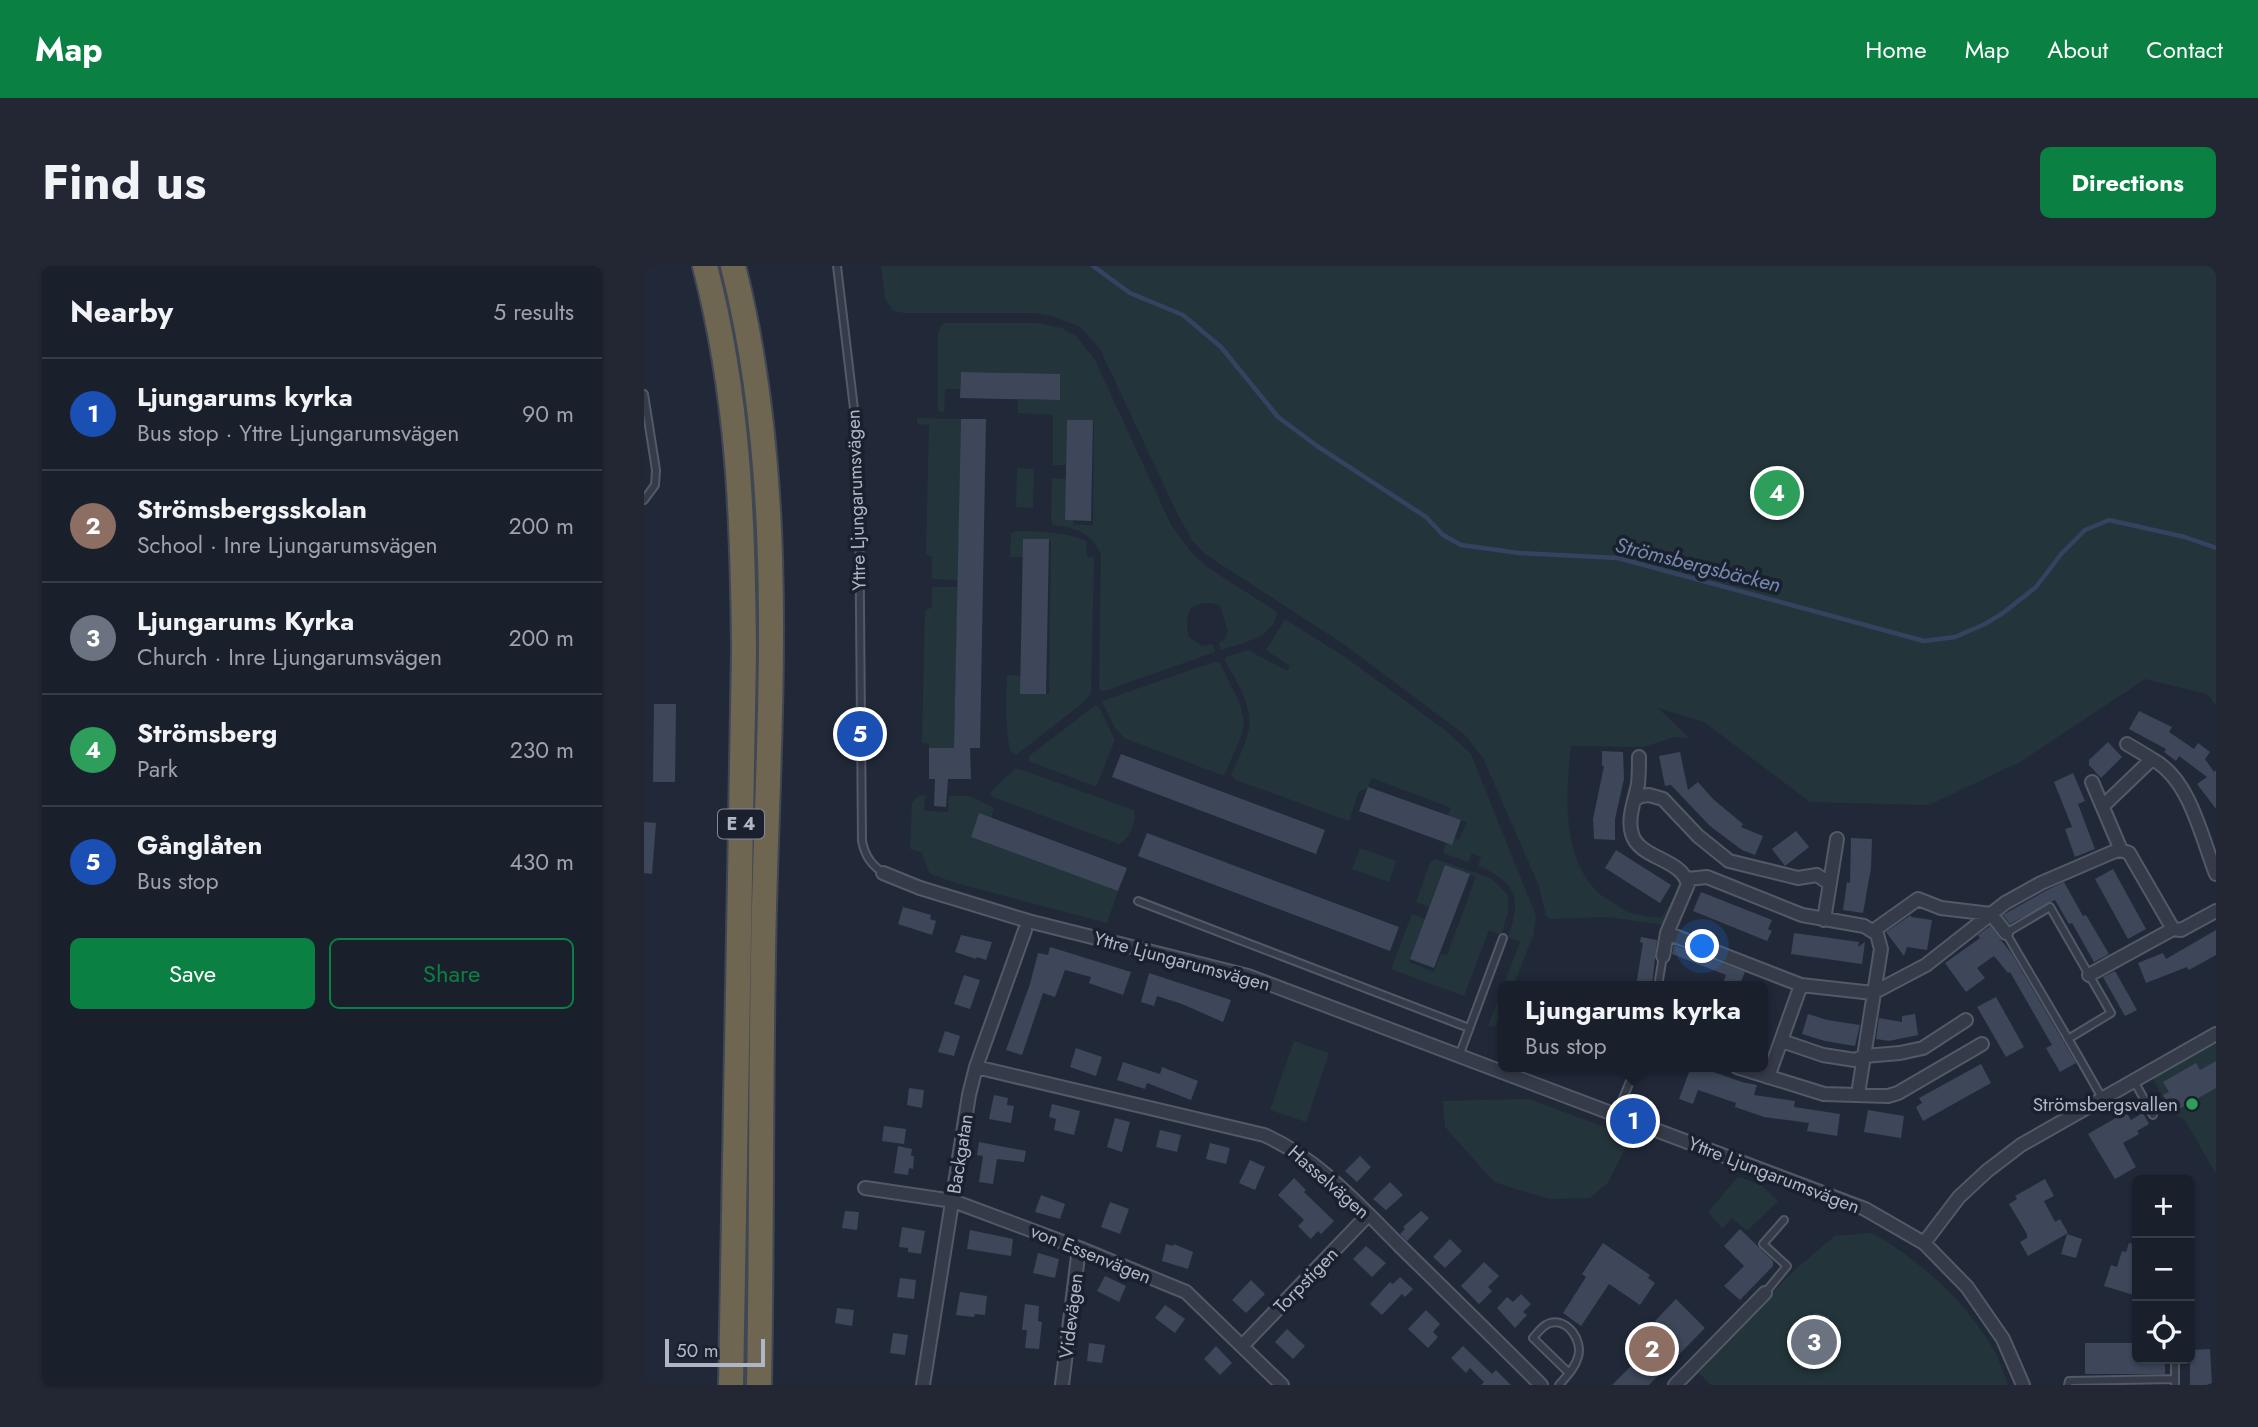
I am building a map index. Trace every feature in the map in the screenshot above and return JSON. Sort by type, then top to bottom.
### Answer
[{"type":"highway","name":"E 4","points":[[705,266],[718,316],[732,398],[743,533],[744,653],[731,1385]]},
{"type":"highway","name":"E 4","points":[[733,266],[760,399],[770,523],[771,654],[764,940],[759,1385]]},
{"type":"street","points":[[2127,744],[2164,766],[2184,792],[2216,874]]},
{"type":"street","points":[[1639,757],[1638,783],[1630,829],[1632,837],[1640,846],[1681,871],[1688,884],[1667,933],[1663,956]]},
{"type":"street","points":[[2103,806],[2152,760]]},
{"type":"street","points":[[2092,782],[2121,850]]},
{"type":"street","points":[[1634,800],[1649,795],[1663,799],[1721,856],[1750,867],[1798,878],[1817,875],[1830,884]]},
{"type":"street","points":[[1824,920],[1837,839]]},
{"type":"street","points":[[1667,933],[1801,985],[1873,993],[1926,965],[2005,903],[2041,883],[2121,850],[2129,853],[2173,929]]},
{"type":"street","points":[[1707,877],[1721,856]]},
{"type":"street","name":"Yttre Ljungarumsvägen","points":[[883,873],[920,888],[1028,921],[1248,976],[1498,1071]]},
{"type":"street","points":[[1687,879],[1707,877],[1782,908],[1824,920],[1864,926],[1873,931],[1880,940],[1881,948],[1858,1094]]},
{"type":"street","points":[[1873,931],[1918,899],[1950,910],[1991,914],[2006,933]]},
{"type":"street","points":[[2089,975],[2173,929],[2181,930],[2216,911]]},
{"type":"street","name":"Backgatan","points":[[923,1385],[976,1067],[1025,930]]},
{"type":"street","points":[[1768,1077],[1801,985]]},
{"type":"street","points":[[1782,1041],[1807,1051],[1855,1060],[1864,1056],[1923,1048],[1966,1020]]},
{"type":"street","points":[[1924,1243],[1959,1197],[2021,1145],[2216,1034]]},
{"type":"street","points":[[1752,1072],[1802,1085],[1813,1092],[1888,1096],[1898,1093],[1982,1044]]},
{"type":"street","name":"Hasselvägen","points":[[976,1067],[1264,1135],[1302,1155],[1368,1215],[1541,1385]]},
{"type":"street","name":"Yttre Ljungarumsvägen","points":[[1502,1072],[1865,1209],[1924,1243],[1967,1287],[2003,1339],[2022,1385]]},
{"type":"street","name":"von Essenvägen","points":[[864,1188],[953,1201],[1186,1292],[1282,1385]]},
{"type":"street","name":"Torpstigen","points":[[1243,1345],[1368,1215]]},
{"type":"street","name":"Videvägen","points":[[1062,1385],[1079,1248]]},
{"type":"street","points":[[1675,1385],[1765,1293]]},
{"type":"lane","name":"Yttre Ljungarumsvägen","points":[[836,266],[854,410],[859,492],[862,841],[871,864],[883,873]]},
{"type":"lane","points":[[644,394],[656,470],[655,485],[644,500]]},
{"type":"lane","points":[[1139,901],[1469,1028]]},
{"type":"lane","points":[[2068,1039],[2112,1013],[2050,907],[2006,933],[2102,1098]]},
{"type":"lane","points":[[1459,1056],[1503,938]]},
{"type":"lane","points":[[1659,981],[1663,956]]},
{"type":"lane","points":[[1616,1115],[1634,1072]]},
{"type":"lane","points":[[2134,1080],[2153,1115]]},
{"type":"lane","points":[[1765,1293],[1787,1266],[1763,1244],[1784,1220]]},
{"type":"lane","points":[[1559,1385],[1569,1373],[1578,1356],[1578,1340],[1565,1325],[1555,1322],[1547,1324],[1533,1338],[1569,1373]]},
{"type":"lane","points":[[2068,1385],[2069,1381],[2175,1382],[2175,1364]]},
{"type":"shaded area","points":[[881,266],[2216,266],[2216,705],[2207,694],[2145,679],[2020,762],[1929,805],[1810,802],[1704,722],[1658,708],[1690,739],[1675,737],[1643,747],[1571,746],[1568,812],[1575,856],[1584,875],[1597,891],[1622,909],[1629,913],[1661,918],[1674,898],[1680,881],[1682,884],[1665,925],[1608,917],[1550,919],[1546,916],[1539,886],[1483,758],[1465,735],[1345,645],[1205,554],[1192,540],[1177,513],[1100,349],[1080,327],[1052,316],[1035,313],[893,311],[885,298]]},
{"type":"shaded area","points":[[944,323],[1037,323],[1062,328],[1076,336],[1095,360],[1171,525],[1189,550],[1207,567],[1277,612],[1270,628],[1248,642],[1221,650],[1219,643],[1224,640],[1228,631],[1220,606],[1209,603],[1198,605],[1191,608],[1188,615],[1189,637],[1202,646],[1213,644],[1215,652],[1104,691],[1099,690],[1101,555],[1088,536],[1069,527],[1053,525],[1051,519],[1052,478],[1066,479],[1065,520],[1073,520],[1074,525],[1093,525],[1094,421],[1067,420],[1066,465],[1053,465],[1053,415],[1018,413],[1018,399],[1059,400],[1060,374],[961,372],[960,389],[945,389],[944,412],[938,411],[938,335]]},
{"type":"shaded area","points":[[917,418],[961,419],[958,580],[932,579],[932,557],[926,554],[929,425],[917,424]]},
{"type":"shaded area","points":[[1017,468],[1034,469],[1033,508],[1016,507]]},
{"type":"shaded area","points":[[1016,531],[1069,535],[1086,541],[1087,557],[1094,558],[1091,692],[1079,706],[1016,755],[1010,751],[1007,732],[1007,675],[1021,676],[1021,694],[1049,694],[1051,540],[1023,557],[1010,557],[1011,533]]},
{"type":"shaded area","points":[[932,587],[958,587],[954,748],[929,748],[929,744],[922,743],[925,611],[932,607]]},
{"type":"shaded area","points":[[1285,619],[1345,657],[1445,730],[1471,754],[1536,916],[1533,936],[1515,981],[1505,981],[1520,942],[1508,937],[1515,912],[1513,893],[1501,878],[1478,866],[1481,857],[1472,853],[1468,862],[1443,853],[1446,843],[1454,838],[1459,840],[1467,822],[1448,816],[1451,808],[1372,778],[1367,789],[1359,791],[1349,821],[1236,780],[1231,775],[1246,740],[1250,719],[1246,702],[1225,660],[1226,657],[1248,650],[1287,671],[1290,666],[1266,650]]},
{"type":"shaded area","points":[[1214,662],[1220,663],[1240,704],[1244,721],[1242,734],[1224,776],[1124,738],[1115,728],[1102,701]]},
{"type":"shaded area","points":[[1096,705],[1115,740],[1097,785],[1029,761],[1029,756]]},
{"type":"shaded area","points":[[1016,768],[1134,810],[1129,834],[1119,844],[993,797],[990,792]]},
{"type":"shaded area","points":[[925,795],[924,811],[948,812],[949,796],[969,796],[994,808],[991,818],[979,814],[971,837],[1118,891],[1107,923],[930,874],[921,852],[910,849],[912,802]]},
{"type":"shaded area","points":[[1360,848],[1396,861],[1389,882],[1352,869]]},
{"type":"shaded area","points":[[1436,859],[1492,879],[1508,895],[1508,913],[1501,935],[1489,930],[1464,996],[1391,969],[1412,914],[1425,919],[1409,962],[1434,972],[1441,954],[1447,955],[1476,877],[1445,865],[1429,907],[1416,902],[1430,863]]},
{"type":"shaded area","points":[[1498,1000],[1498,1021],[1495,1027],[1488,1026]]},
{"type":"shaded area","points":[[1294,1041],[1329,1053],[1306,1122],[1270,1110]]},
{"type":"shaded area","name":"Strömsbergsvallen","points":[[2216,1042],[2216,1174],[2185,1120],[2172,1113],[2151,1076]]},
{"type":"shaded area","points":[[1529,1099],[1631,1137],[1608,1183],[1590,1198],[1549,1199],[1494,1182],[1445,1127],[1443,1101]]},
{"type":"shaded area","points":[[1738,1177],[1760,1184],[1778,1201],[1747,1231],[1732,1218],[1722,1228],[1708,1212]]},
{"type":"shaded area","points":[[1872,1233],[1926,1270],[1958,1301],[1996,1354],[2008,1385],[1711,1385],[1699,1373],[1793,1271],[1835,1236]]},
{"type":"building","points":[[961,372],[1060,374],[1060,400],[960,398]]},
{"type":"building","points":[[961,419],[986,419],[980,748],[970,748],[971,779],[948,779],[946,807],[934,806],[935,779],[929,779],[929,748],[954,748]]},
{"type":"building","points":[[1067,420],[1093,420],[1091,521],[1065,520]]},
{"type":"building","points":[[1023,539],[1049,539],[1046,694],[1020,694]]},
{"type":"building","points":[[654,704],[676,704],[675,782],[653,782]]},
{"type":"building","points":[[2139,711],[2172,727],[2169,732],[2194,749],[2198,743],[2210,752],[2205,759],[2214,772],[2216,770],[2216,809],[2197,784],[2207,777],[2179,756],[2176,761],[2164,752],[2166,749],[2129,729]]},
{"type":"building","points":[[2108,742],[2122,757],[2101,778],[2089,765],[2089,760]]},
{"type":"building","points":[[1602,751],[1623,752],[1624,779],[1615,819],[1615,840],[1594,839],[1593,819],[1604,766]]},
{"type":"building","points":[[1680,752],[1688,790],[1698,782],[1713,799],[1743,824],[1741,827],[1763,836],[1755,855],[1742,850],[1710,826],[1671,785],[1665,786],[1659,756]]},
{"type":"building","points":[[1121,754],[1325,830],[1316,854],[1112,777]]},
{"type":"building","points":[[2073,773],[2085,801],[2078,804],[2095,849],[2075,857],[2065,829],[2072,827],[2054,782]]},
{"type":"building","points":[[1368,787],[1461,820],[1452,845],[1359,811]]},
{"type":"building","points":[[979,813],[1127,868],[1118,891],[971,837]]},
{"type":"building","points":[[644,822],[656,823],[652,874],[644,873]]},
{"type":"building","points":[[1796,831],[1809,847],[1785,866],[1772,849]]},
{"type":"building","points":[[1147,833],[1399,927],[1390,951],[1138,856]]},
{"type":"building","points":[[1851,838],[1872,839],[1871,868],[1863,913],[1843,910],[1847,882],[1850,883]]},
{"type":"building","points":[[1616,850],[1671,885],[1660,903],[1605,868]]},
{"type":"building","points":[[1445,865],[1470,874],[1434,968],[1410,959]]},
{"type":"building","points":[[2113,869],[2146,929],[2128,939],[2095,879]]},
{"type":"building","points":[[2064,882],[2109,954],[2094,962],[2072,923],[2069,924],[2055,900],[2010,924],[2003,915]]},
{"type":"building","points":[[1701,892],[1772,920],[1768,929],[1772,931],[1767,941],[1693,911]]},
{"type":"building","points":[[903,907],[931,915],[930,919],[936,921],[932,935],[898,924]]},
{"type":"building","points":[[1911,915],[1932,920],[1927,950],[1907,947],[1904,956],[1886,932]]},
{"type":"building","points":[[1990,926],[2012,954],[2076,1063],[2060,1072],[2046,1048],[2052,1045],[2010,972],[2008,973],[1994,956],[1977,968],[1985,978],[1966,992],[1945,963],[1980,938],[1978,935]]},
{"type":"building","points":[[2216,930],[2216,955],[2189,970],[2187,967],[2146,983],[2138,963],[2163,953],[2166,959]]},
{"type":"building","points":[[1794,933],[1859,942],[1858,947],[1865,942],[1862,964],[1791,954]]},
{"type":"building","points":[[961,935],[992,942],[986,960],[955,952]]},
{"type":"building","points":[[1641,937],[1657,940],[1653,981],[1637,981],[1643,943],[1640,942]]},
{"type":"building","points":[[1674,945],[1745,972],[1741,981],[1724,981],[1726,975],[1672,954]]},
{"type":"building","points":[[1050,947],[1131,972],[1123,995],[1089,983],[1091,977],[1065,970],[1055,997],[1043,993],[1022,1055],[1006,1050],[1030,984],[1038,953],[1048,955]]},
{"type":"building","points":[[2115,971],[2137,1010],[2125,1016],[2103,977]]},
{"type":"building","points":[[1149,973],[1231,1000],[1223,1022],[1157,996],[1154,1006],[1141,1002]]},
{"type":"building","points":[[964,975],[980,980],[970,1009],[954,1004]]},
{"type":"building","points":[[1996,997],[2024,1047],[2006,1057],[1977,1007]]},
{"type":"building","points":[[1808,1014],[1860,1025],[1855,1046],[1802,1034]]},
{"type":"building","points":[[1915,1014],[1918,1035],[1889,1041],[1876,1039],[1879,1018],[1902,1022],[1902,1016]]},
{"type":"building","points":[[945,1031],[960,1036],[954,1056],[938,1052]]},
{"type":"building","points":[[1076,1048],[1102,1057],[1096,1076],[1070,1067]]},
{"type":"building","points":[[2216,1061],[2216,1088],[2172,1113],[2163,1095],[2169,1092],[2163,1082],[2196,1063],[2200,1070]]},
{"type":"building","points":[[1123,1062],[1160,1074],[1162,1067],[1198,1081],[1191,1100],[1147,1083],[1145,1089],[1117,1080]]},
{"type":"building","points":[[1981,1064],[1991,1083],[1923,1121],[1916,1107],[1922,1103],[1919,1098]]},
{"type":"building","points":[[1689,1072],[1714,1072],[1757,1085],[1754,1095],[1795,1101],[1794,1107],[1840,1114],[1837,1136],[1807,1131],[1809,1123],[1764,1117],[1735,1107],[1736,1103],[1698,1090],[1693,1104],[1679,1099]]},
{"type":"building","points":[[909,1088],[924,1090],[922,1108],[907,1105]]},
{"type":"building","points":[[994,1095],[1008,1098],[1007,1105],[1014,1106],[1011,1123],[989,1119]]},
{"type":"building","points":[[1052,1104],[1080,1111],[1074,1135],[1054,1130],[1056,1119],[1049,1117]]},
{"type":"building","points":[[1868,1110],[1904,1116],[1901,1138],[1864,1132]]},
{"type":"building","points":[[2126,1112],[2131,1120],[2143,1113],[2149,1124],[2137,1131],[2139,1134],[2123,1143],[2136,1167],[2115,1179],[2088,1134]]},
{"type":"building","points":[[1115,1118],[1130,1122],[1122,1152],[1107,1147]]},
{"type":"building","points":[[884,1126],[906,1129],[904,1144],[882,1141]]},
{"type":"building","points":[[1160,1130],[1181,1135],[1177,1152],[1156,1147]]},
{"type":"building","points":[[979,1142],[1026,1151],[1024,1162],[997,1159],[993,1184],[979,1182],[983,1156],[977,1155]]},
{"type":"building","points":[[1210,1143],[1230,1148],[1226,1164],[1206,1159]]},
{"type":"building","points":[[898,1146],[912,1149],[913,1169],[909,1168],[908,1175],[894,1173]]},
{"type":"building","points":[[1360,1156],[1371,1167],[1357,1182],[1345,1171]]},
{"type":"building","points":[[1250,1160],[1265,1167],[1255,1190],[1239,1183]]},
{"type":"building","points":[[1294,1178],[1306,1190],[1304,1192],[1334,1221],[1321,1234],[1318,1231],[1311,1239],[1298,1226],[1304,1220],[1278,1195]]},
{"type":"building","points":[[2045,1179],[2054,1196],[2044,1201],[2055,1222],[2060,1219],[2068,1233],[2028,1256],[2020,1242],[2027,1238],[2027,1234],[2009,1204],[2017,1199],[2015,1196]]},
{"type":"building","points":[[1390,1182],[1403,1195],[1386,1210],[1373,1199]]},
{"type":"building","points":[[1041,1195],[1065,1204],[1060,1219],[1035,1212]]},
{"type":"building","points":[[1110,1202],[1129,1209],[1120,1234],[1101,1227]]},
{"type":"building","points":[[845,1211],[859,1212],[857,1230],[842,1228]]},
{"type":"building","points":[[1421,1211],[1429,1218],[1407,1241],[1400,1234],[1405,1229],[1403,1227]]},
{"type":"building","points":[[902,1227],[925,1231],[921,1254],[899,1247]]},
{"type":"building","points":[[1740,1229],[1773,1261],[1773,1266],[1740,1300],[1724,1286],[1744,1266],[1724,1246]]},
{"type":"building","points":[[970,1230],[1013,1239],[1011,1256],[967,1249]]},
{"type":"building","points":[[2067,1234],[2082,1239],[2076,1258],[2061,1254]]},
{"type":"building","points":[[1450,1239],[1462,1251],[1445,1268],[1433,1257]]},
{"type":"building","points":[[1603,1243],[1650,1275],[1648,1278],[1655,1283],[1640,1305],[1609,1284],[1581,1326],[1563,1313],[1586,1277],[1582,1274]]},
{"type":"building","points":[[2129,1243],[2132,1244],[2132,1294],[2104,1286],[2111,1265],[2117,1267],[2122,1251],[2126,1252]]},
{"type":"building","points":[[1166,1244],[1174,1244],[1193,1252],[1188,1269],[1162,1261]]},
{"type":"building","points":[[1366,1246],[1386,1263],[1372,1277],[1353,1259]]},
{"type":"building","points":[[1038,1253],[1059,1259],[1055,1278],[1033,1273]]},
{"type":"building","points":[[1484,1262],[1499,1276],[1488,1287],[1492,1291],[1479,1304],[1461,1286]]},
{"type":"building","points":[[1105,1276],[1126,1286],[1119,1302],[1097,1291]]},
{"type":"building","points":[[1400,1277],[1413,1289],[1405,1297],[1402,1294],[1382,1315],[1370,1304],[1390,1282],[1393,1284]]},
{"type":"building","points":[[900,1278],[916,1280],[914,1299],[897,1297]]},
{"type":"building","points":[[1251,1280],[1265,1294],[1246,1313],[1232,1300]]},
{"type":"building","points":[[960,1292],[987,1296],[985,1315],[956,1315]]},
{"type":"building","points":[[1521,1294],[1531,1304],[1523,1312],[1527,1315],[1515,1328],[1497,1308],[1507,1297],[1513,1302]]},
{"type":"building","points":[[1676,1299],[1705,1328],[1649,1385],[1612,1385],[1666,1331],[1655,1321]]},
{"type":"building","points":[[1025,1304],[1039,1306],[1038,1321],[1042,1322],[1039,1349],[1025,1348],[1027,1330],[1022,1330]]},
{"type":"building","points":[[1165,1305],[1185,1319],[1175,1333],[1155,1318]]},
{"type":"building","points":[[837,1308],[854,1310],[852,1326],[835,1323]]},
{"type":"building","points":[[1426,1310],[1440,1324],[1433,1332],[1438,1337],[1428,1348],[1408,1329]]},
{"type":"building","points":[[1816,1313],[1828,1317],[1832,1327],[1821,1364],[1814,1361],[1811,1370],[1800,1367],[1803,1358],[1796,1357],[1806,1320]]},
{"type":"building","points":[[1287,1329],[1305,1346],[1293,1359],[1275,1342]]},
{"type":"building","points":[[893,1333],[908,1335],[905,1355],[890,1353]]},
{"type":"building","points":[[1089,1343],[1105,1345],[1102,1363],[1087,1361]]},
{"type":"building","points":[[2085,1343],[2132,1343],[2132,1364],[2165,1364],[2165,1374],[2085,1374]]},
{"type":"building","points":[[1216,1346],[1232,1363],[1220,1375],[1204,1359]]},
{"type":"building","points":[[1463,1346],[1492,1374],[1496,1370],[1511,1385],[1481,1385],[1484,1382],[1470,1368],[1466,1373],[1451,1358]]},
{"type":"building","points":[[2210,1349],[2212,1385],[2190,1385],[2190,1364],[2195,1364],[2195,1350]]},
{"type":"waterway","name":"Strömsbergsbäcken","points":[[1093,266],[1130,293],[1183,315],[1221,347],[1278,417],[1317,446],[1426,517],[1443,535],[1461,545],[1519,553],[1618,558],[1924,641],[1955,637],[2003,613],[2036,587],[2062,553],[2085,530],[2109,520],[2185,537],[2216,548]]},
{"type":"place","name":"Strömsberg","points":[[1777,493]]},
{"type":"place","name":"Gånglåten","points":[[860,734]]},
{"type":"place","name":"Strömsbergsvallen","points":[[2192,1104]]},
{"type":"place","name":"Ljungarums kyrka","points":[[1633,1121]]},
{"type":"place","name":"Ljungarums Kyrka","points":[[1814,1342]]},
{"type":"place","name":"Strömsbergsskolan","points":[[1652,1349]]}]
